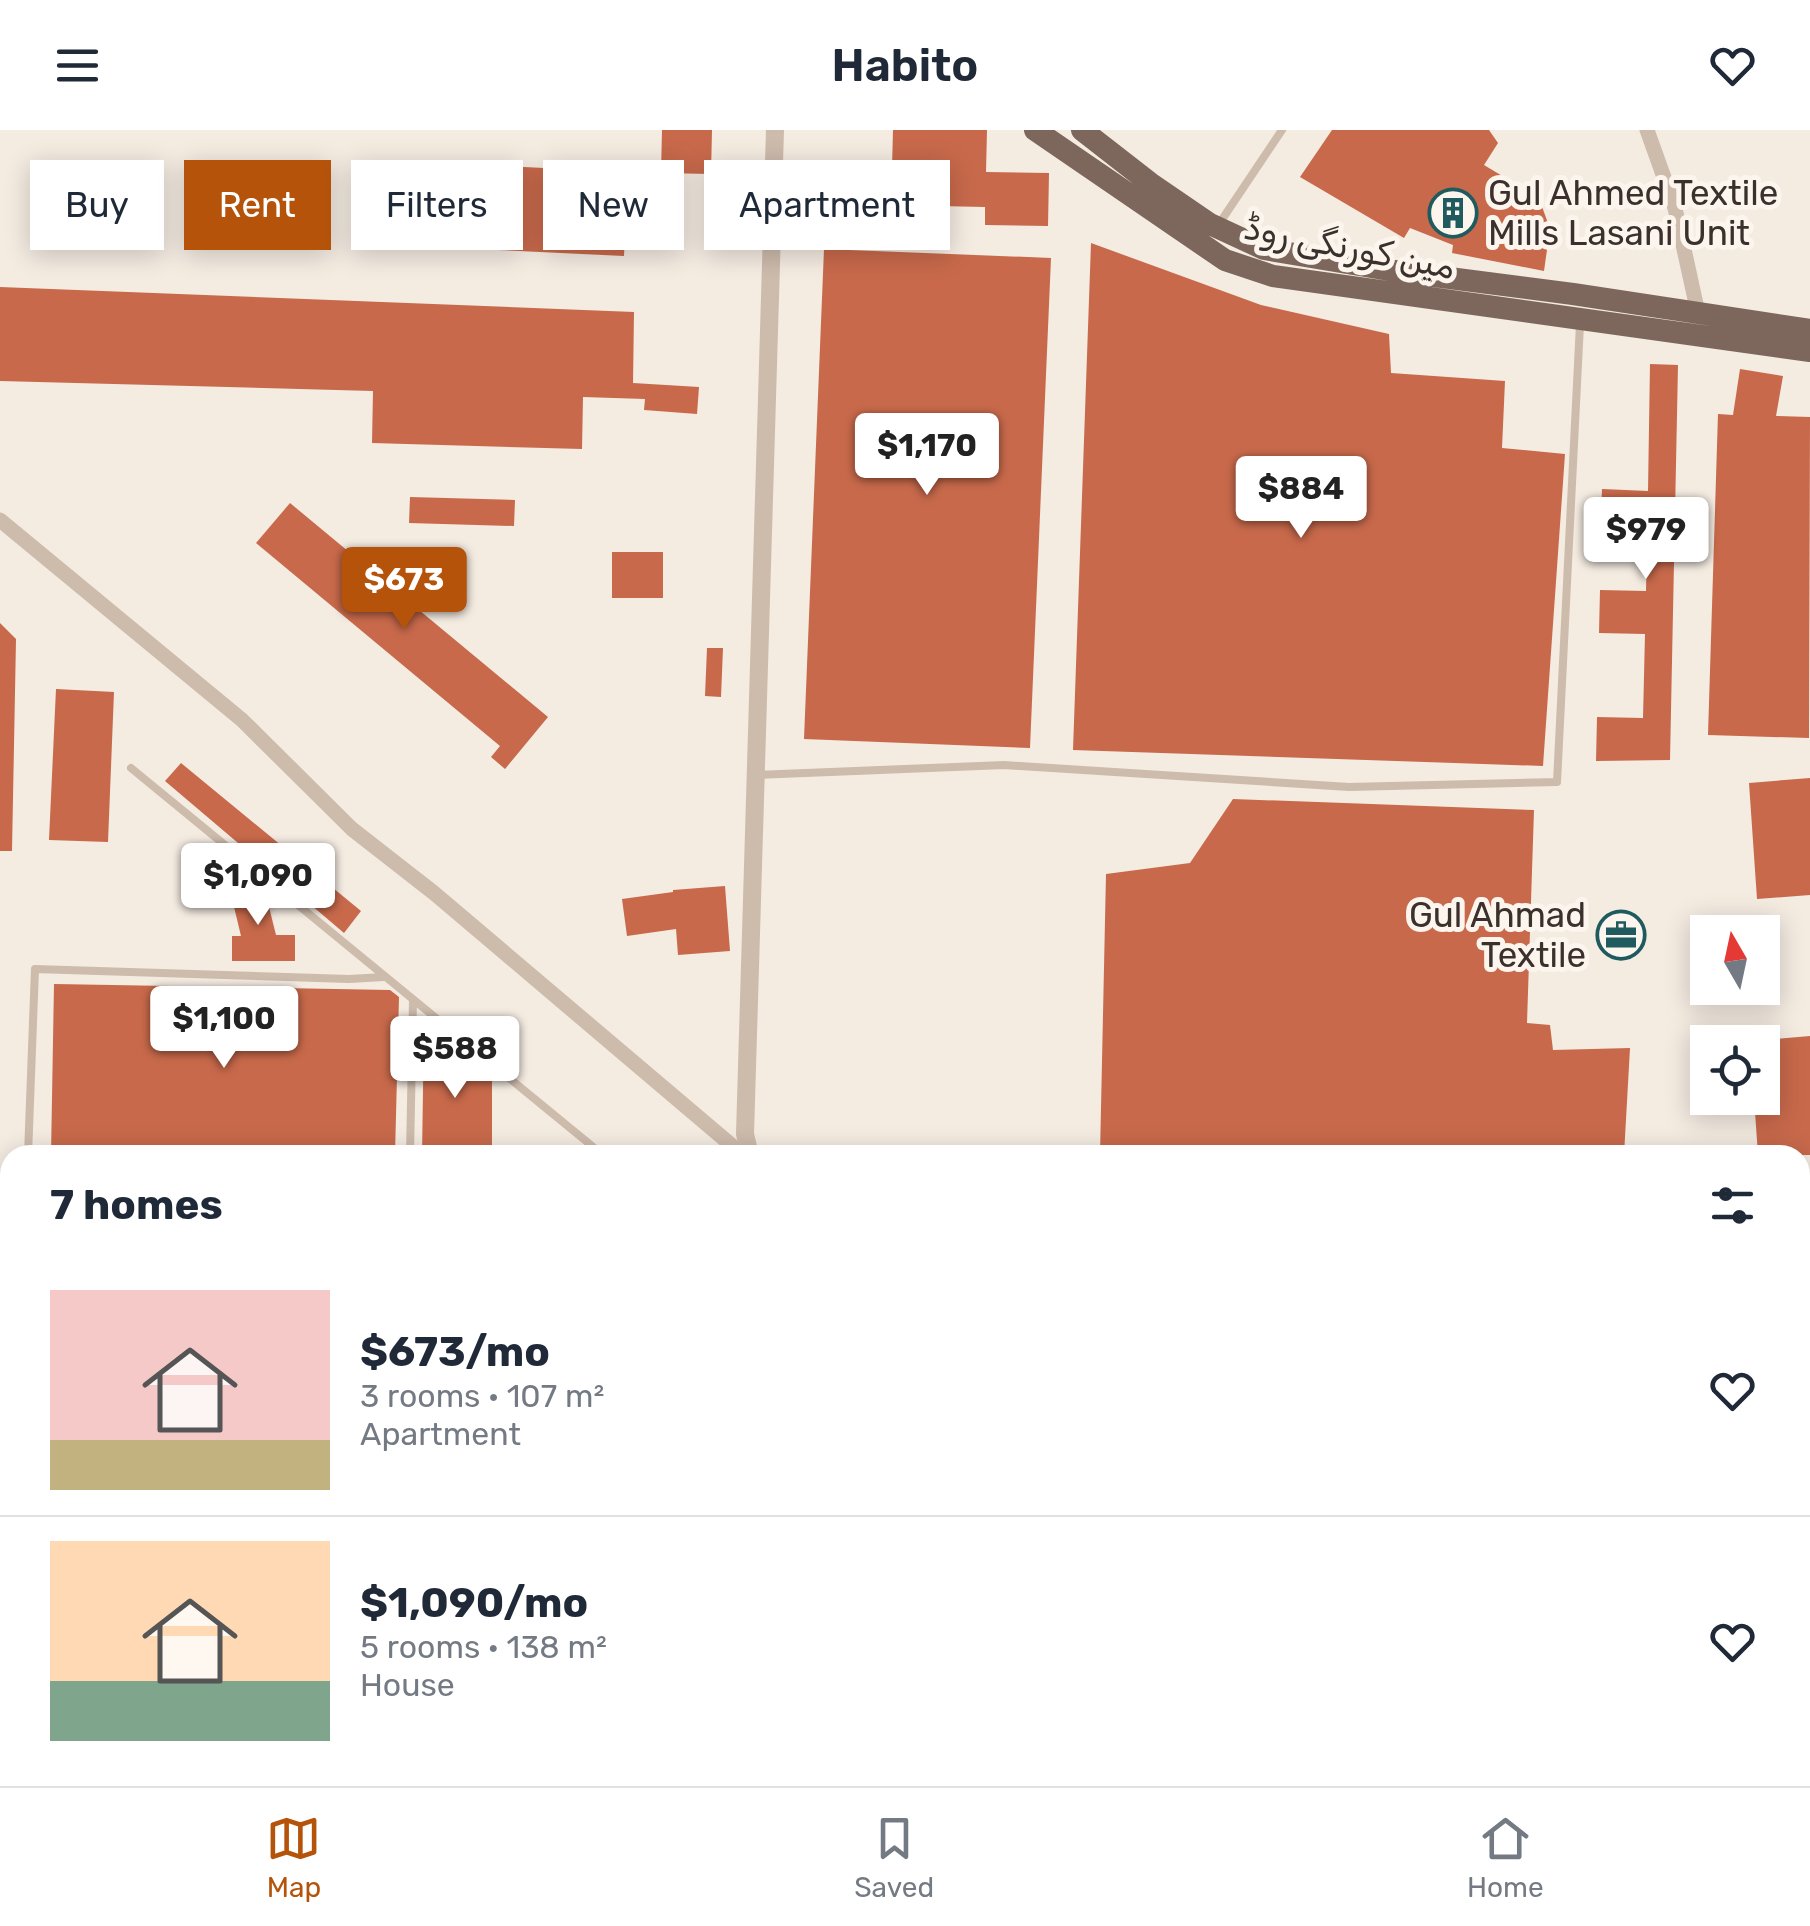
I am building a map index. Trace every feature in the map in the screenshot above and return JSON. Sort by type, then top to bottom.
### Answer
[{"type":"main road","name":"مین کورنگی روڈ","points":[[1035,130],[1225,260],[1273,276],[1810,351]]},
{"type":"main road","name":"مین کورنگی روڈ","points":[[1082,130],[1150,183],[1217,227],[1264,249],[1810,330]]},
{"type":"street","points":[[746,1145],[776,130]]},
{"type":"street","points":[[1647,130],[1674,208],[1698,313]]},
{"type":"street","points":[[0,520],[242,720],[352,829],[734,1145]]},
{"type":"lane","points":[[1217,227],[1282,130]]},
{"type":"lane","points":[[756,776],[1004,765],[1350,787],[1557,782],[1580,320]]},
{"type":"lane","points":[[131,768],[591,1145]]},
{"type":"lane","points":[[28,1145],[34,969],[385,976]]},
{"type":"lane","points":[[410,1145],[414,1000]]},
{"type":"building","points":[[662,130],[712,130],[711,160],[704,160],[704,174],[684,173],[684,160],[661,160]]},
{"type":"building","points":[[893,130],[987,130],[986,172],[1049,173],[1048,226],[985,225],[985,207],[950,206],[950,160],[892,160]]},
{"type":"building","name":"Gul Ahmed Textile Mills Lasani Unit","points":[[1332,130],[1489,130],[1498,143],[1484,165],[1539,198],[1550,229],[1544,271],[1452,253],[1453,245],[1410,228],[1404,238],[1300,177]]},
{"type":"building","points":[[523,167],[543,168],[543,250],[624,250],[624,256],[497,250],[523,250]]},
{"type":"building","points":[[1091,243],[1261,305],[1389,334],[1391,373],[1505,381],[1502,448],[1565,454],[1543,766],[1073,750]]},
{"type":"building","points":[[824,250],[1051,258],[1030,748],[804,739]]},
{"type":"building","points":[[0,287],[634,312],[633,383],[699,387],[697,414],[644,410],[645,399],[583,397],[582,449],[372,443],[373,391],[0,381]]},
{"type":"building","points":[[1650,364],[1678,365],[1670,760],[1596,761],[1597,717],[1643,718],[1645,634],[1599,633],[1600,590],[1646,591],[1647,542],[1600,541],[1602,489],[1648,491]]},
{"type":"building","points":[[1740,369],[1783,376],[1776,416],[1810,417],[1809,738],[1708,735],[1718,414],[1733,415]]},
{"type":"building","points":[[410,497],[515,500],[514,526],[409,523]]},
{"type":"building","points":[[290,503],[548,717],[505,769],[491,757],[500,746],[256,543]]},
{"type":"building","points":[[612,552],[663,552],[663,598],[612,598]]},
{"type":"building","points":[[0,623],[16,639],[12,851],[0,851]]},
{"type":"building","points":[[707,648],[723,648],[721,697],[705,696]]},
{"type":"building","points":[[56,689],[114,692],[108,842],[49,840]]},
{"type":"building","points":[[181,763],[361,911],[344,933],[165,781]]},
{"type":"building","points":[[1810,778],[1810,895],[1757,899],[1749,783]]},
{"type":"building","points":[[1233,799],[1534,810],[1527,1023],[1550,1025],[1553,1050],[1630,1048],[1625,1145],[1100,1145],[1106,874],[1190,863]]},
{"type":"building","points":[[256,880],[264,887],[276,935],[295,935],[295,961],[232,961],[232,936],[241,936],[229,886]]},
{"type":"building","points":[[725,886],[730,951],[678,955],[676,929],[627,936],[622,899]]},
{"type":"building","points":[[54,984],[390,990],[399,997],[395,1145],[51,1145]]},
{"type":"building","points":[[424,1025],[492,1074],[492,1145],[422,1145]]},
{"type":"building","points":[[1810,1036],[1810,1145],[1757,1145],[1755,1115],[1780,1115],[1780,1038]]},
{"type":"place","name":"Gul Ahmed Textile Mills Lasani Unit","points":[[1453,213]]},
{"type":"place","name":"Gul Ahmad Textile","points":[[1621,935]]}]
